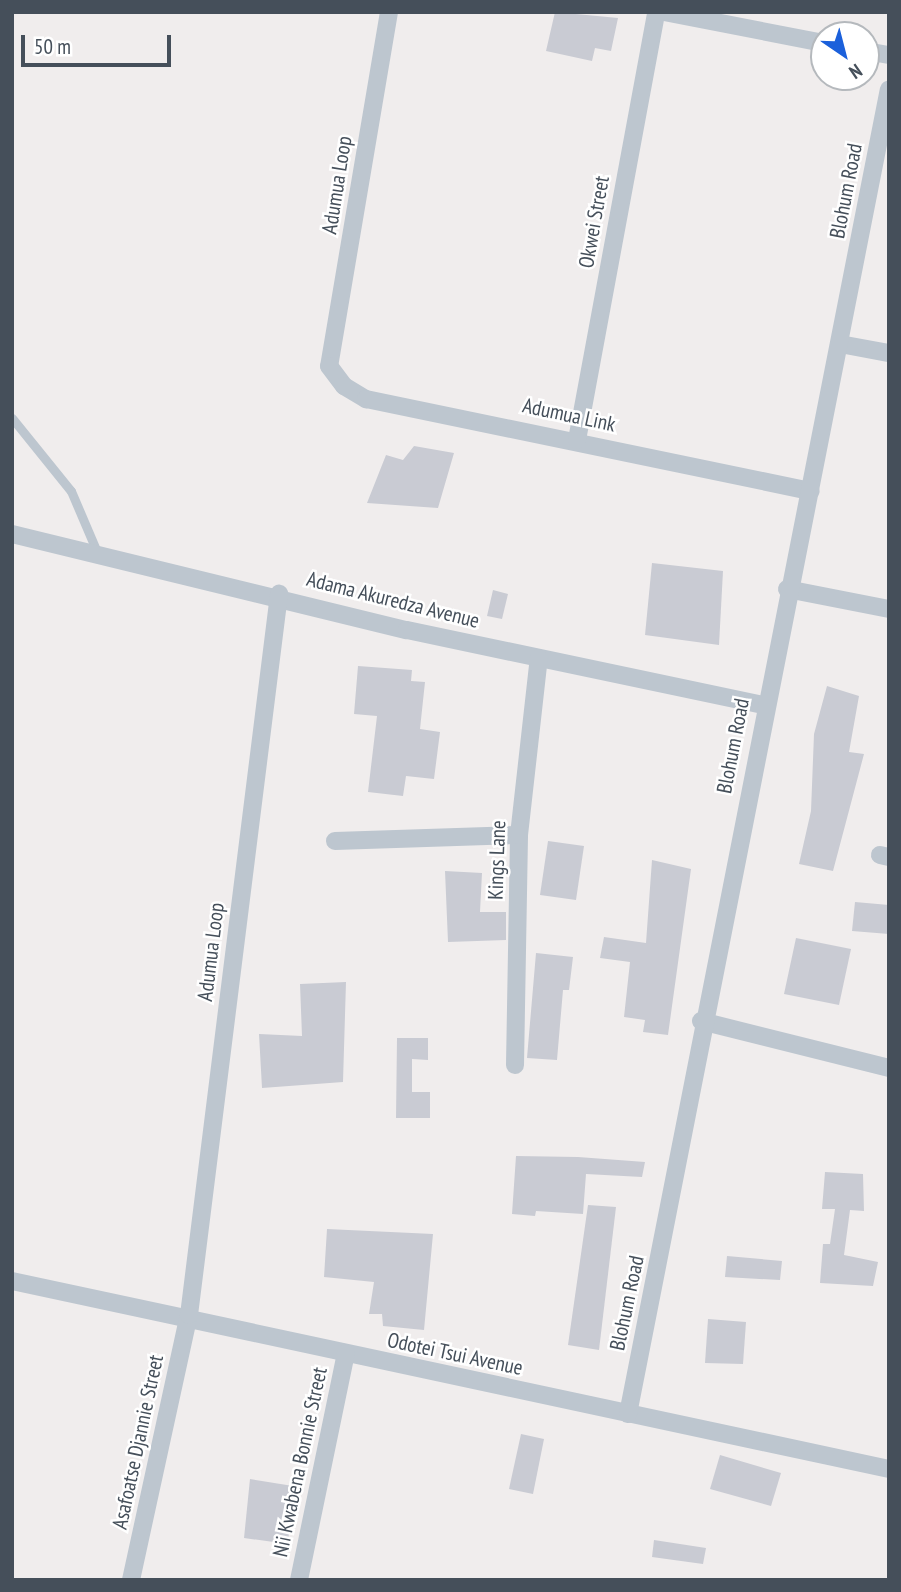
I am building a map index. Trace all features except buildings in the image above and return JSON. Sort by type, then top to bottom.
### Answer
[{"type":"street","name":"Adumua Loop","points":[[330,366],[389,12]]},
{"type":"street","name":"Okwei Street","points":[[578,440],[656,12]]},
{"type":"street","points":[[664,12],[810,40]]},
{"type":"street","name":"Blohum Road","points":[[628,1414],[701,1021],[787,589],[811,491],[839,345],[884,143],[889,89]]},
{"type":"street","points":[[839,345],[889,353]]},
{"type":"street","name":"Adumua Link","points":[[330,366],[344,386],[366,399],[578,440],[811,491]]},
{"type":"street","name":"Adama Akuredza Avenue","points":[[12,534],[279,594],[539,658],[764,705]]},
{"type":"street","points":[[787,589],[889,609]]},
{"type":"street","name":"Adumua Loop","points":[[189,1315],[279,594]]},
{"type":"street","name":"Kings Lane","points":[[515,1065],[519,835],[539,658]]},
{"type":"street","points":[[335,841],[519,835]]},
{"type":"street","points":[[701,1021],[889,1068]]},
{"type":"street","name":"Odotei Tsui Avenue","points":[[12,1281],[189,1315],[346,1354],[889,1469]]},
{"type":"street","name":"Asafoatse Djannie Street","points":[[131,1580],[189,1315]]},
{"type":"street","name":"Nii Kwabena Bonnie Street","points":[[299,1580],[346,1354]]},
{"type":"lane","points":[[12,418],[71,491],[97,552]]}]
